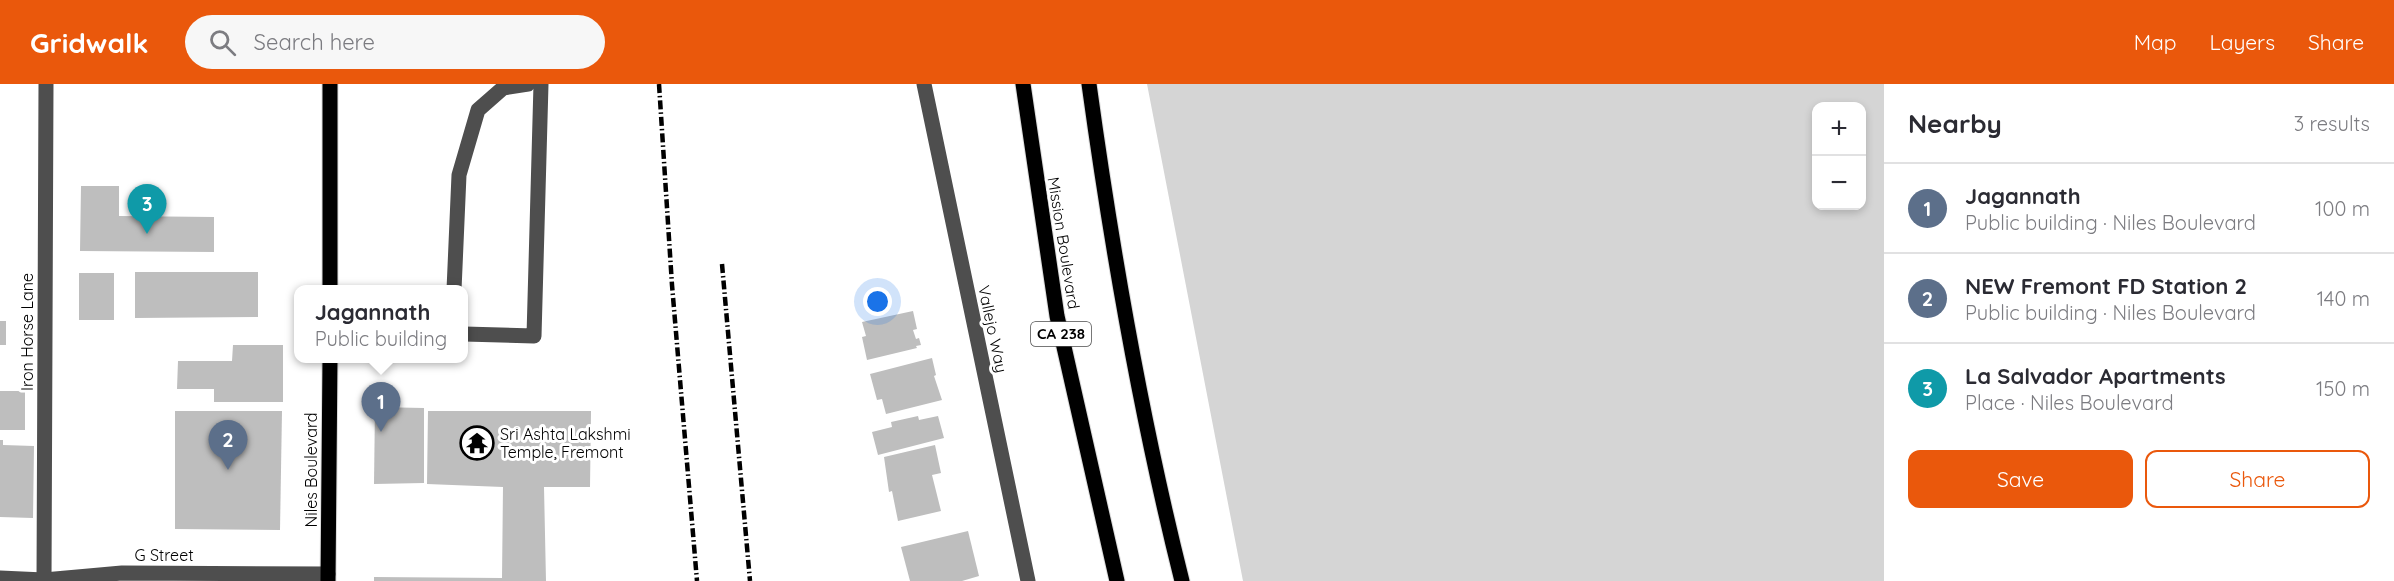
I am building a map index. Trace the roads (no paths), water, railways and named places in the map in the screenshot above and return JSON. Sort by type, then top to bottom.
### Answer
[{"type":"main road","points":[[330,84],[330,285]]},
{"type":"main road","name":"Mission Boulevard","points":[[1023,84],[1057,316],[1116,581]]},
{"type":"main road","points":[[1089,84],[1122,295],[1143,408],[1156,475],[1182,581]]},
{"type":"main road","name":"Niles Boulevard","points":[[328,578],[330,363]]},
{"type":"street","name":"Iron Horse Lane","points":[[44,581],[46,84]]},
{"type":"street","points":[[454,285],[459,175],[478,110],[503,88],[528,84]]},
{"type":"street","points":[[468,334],[534,336],[541,84]]},
{"type":"street","name":"Vallejo Way","points":[[924,84],[1028,581]]},
{"type":"street","name":"G Street","points":[[0,578],[44,581],[122,573],[328,578]]},
{"type":"railway","points":[[659,84],[672,285],[697,581]]},
{"type":"railway","points":[[722,264],[750,581]]},
{"type":"place","name":"La Salvador Apartments","points":[[147,234]]},
{"type":"place","name":"Jagannath","points":[[381,432]]},
{"type":"place","name":"Sri Ashta Lakshmi Temple, Fremont","points":[[477,443]]},
{"type":"place","name":"NEW Fremont FD Station 2","points":[[228,470]]}]
